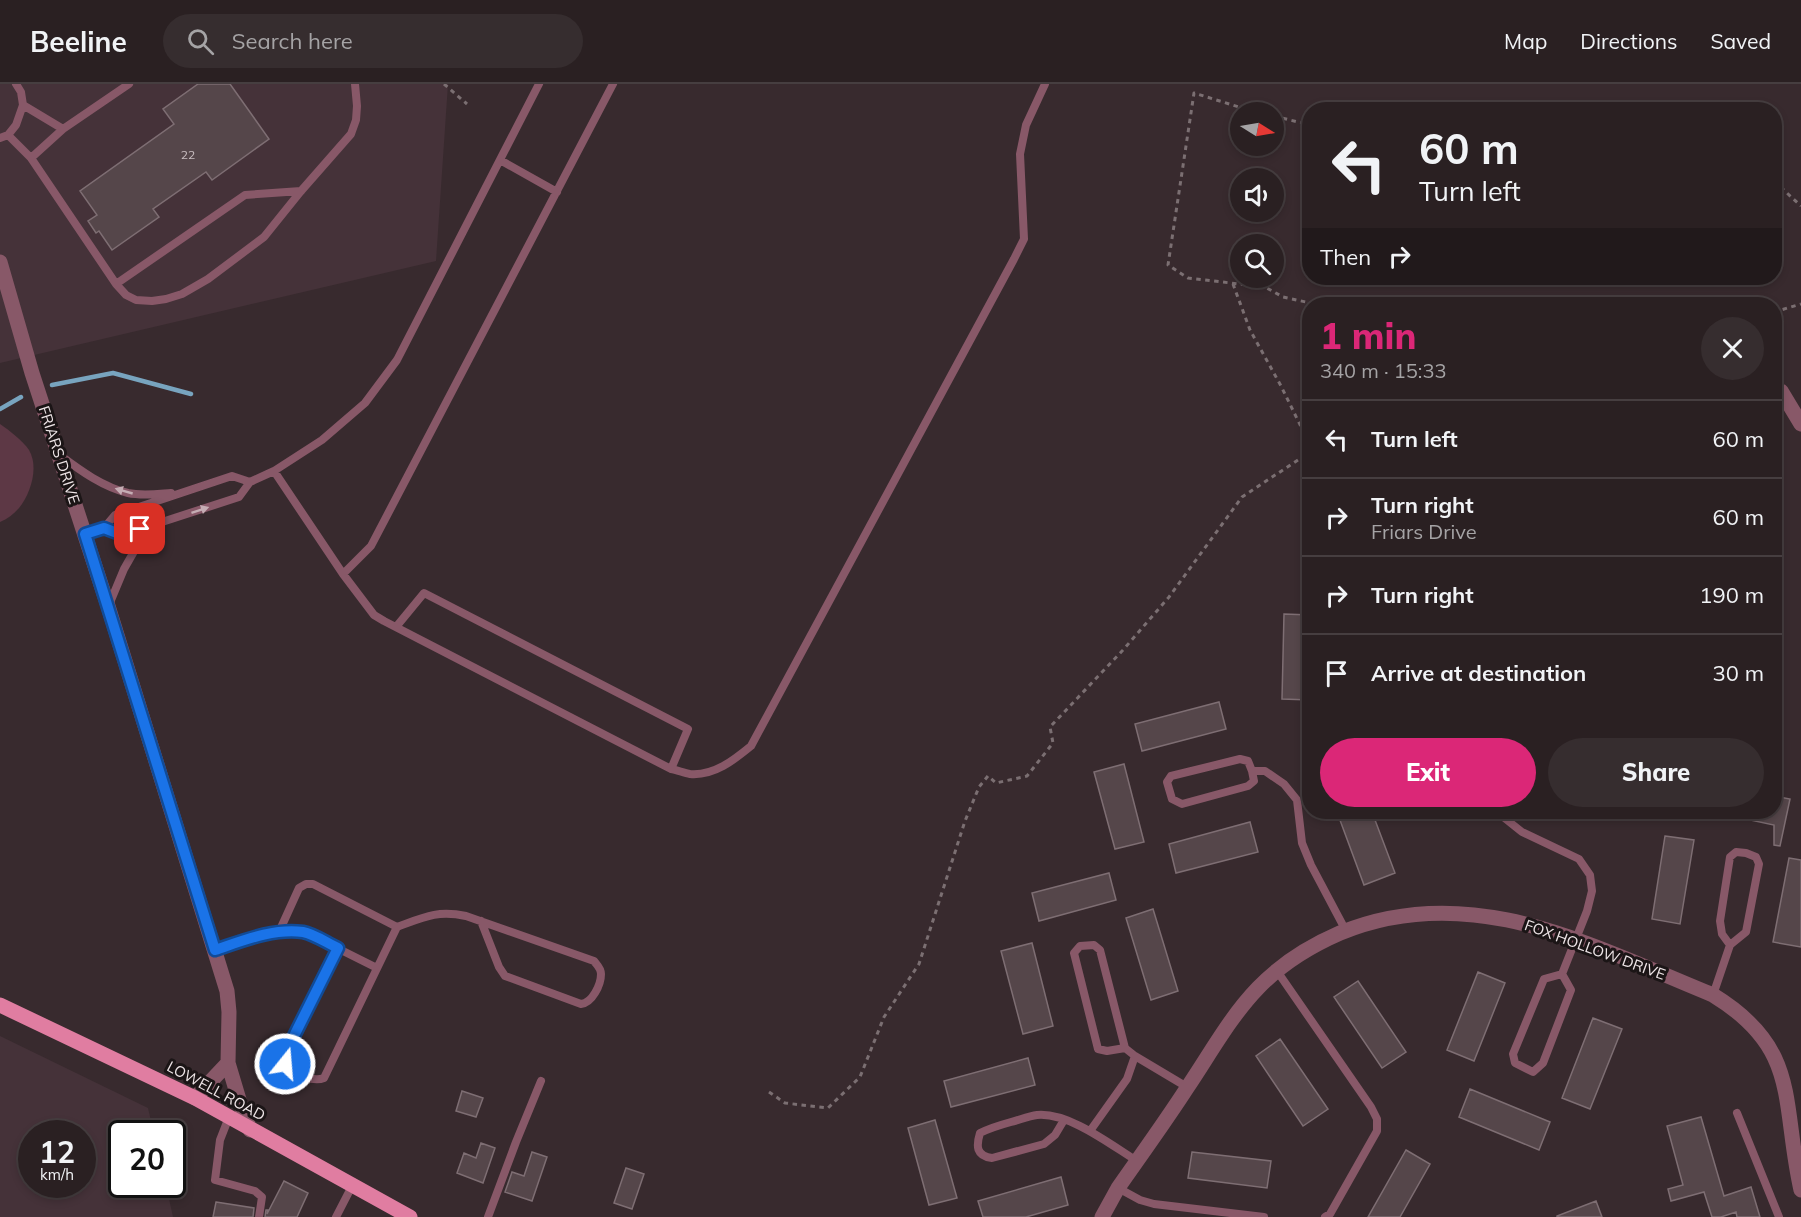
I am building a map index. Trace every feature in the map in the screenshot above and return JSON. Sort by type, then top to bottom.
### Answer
[{"type":"main road","name":"LOWELL ROAD","points":[[0,1005],[195,1098],[410,1217]]},
{"type":"street","name":"FRIARS DRIVE","points":[[0,262],[32,373],[108,606],[227,991],[230,1012],[228,1063],[250,1130]]},
{"type":"street","points":[[1782,393],[1801,424]]},
{"type":"street","name":"FOX HOLLOW DRIVE","points":[[1102,1217],[1118,1188],[1234,1017],[1257,989],[1277,971],[1312,946],[1360,925],[1393,917],[1430,912],[1484,915],[1553,931],[1713,994],[1746,1017],[1770,1044],[1778,1059],[1788,1093],[1801,1190]]},
{"type":"street","points":[[195,1098],[228,1063]]},
{"type":"lane","points":[[16,84],[21,92],[23,105],[16,125],[4,136],[31,158],[116,284],[126,295],[136,300],[152,301],[182,294],[208,279],[264,237],[351,134],[356,120],[355,84]]},
{"type":"lane","points":[[31,158],[63,129],[129,84]]},
{"type":"lane","points":[[104,528],[122,535],[239,497],[250,482],[274,471],[322,440],[365,403],[397,360],[539,84]]},
{"type":"lane","points":[[343,574],[371,546],[613,84]]},
{"type":"lane","points":[[274,471],[343,574],[374,615],[671,769],[692,774],[717,769],[734,760],[751,746],[1014,259],[1024,238],[1020,154],[1026,125],[1045,84]]},
{"type":"lane","points":[[23,105],[63,129]]},
{"type":"lane","points":[[500,160],[557,192]]},
{"type":"lane","points":[[116,284],[245,195],[301,191]]},
{"type":"lane","points":[[59,455],[99,481],[123,491],[149,495],[182,493]]},
{"type":"lane","points":[[85,534],[104,528],[115,515],[232,476],[250,482]]},
{"type":"lane","points":[[108,606],[124,568],[136,548],[157,524]]},
{"type":"lane","points":[[396,627],[424,593],[688,729],[671,769]]},
{"type":"lane","points":[[1240,759],[1248,761],[1252,771],[1254,781],[1248,786],[1182,804],[1172,798],[1167,782],[1171,776],[1240,759]]},
{"type":"lane","points":[[1252,771],[1265,771],[1284,784],[1297,800],[1302,843],[1346,931]]},
{"type":"lane","points":[[1506,819],[1522,832],[1580,858],[1590,875],[1592,891],[1587,911],[1562,974]]},
{"type":"lane","points":[[1713,994],[1730,945],[1746,932],[1759,864],[1756,857],[1746,853],[1736,852],[1730,857],[1720,921],[1722,933],[1730,945]]},
{"type":"lane","points":[[279,932],[299,888],[306,884],[313,884],[397,927]]},
{"type":"lane","points":[[338,948],[284,1056],[285,1064],[289,1069],[311,1079],[324,1078],[397,927],[438,913],[451,913],[482,921],[594,961],[601,975],[592,1000],[586,1004],[580,1004],[505,976],[499,967],[482,921]]},
{"type":"lane","points":[[215,950],[258,936],[279,932],[305,932],[376,968]]},
{"type":"lane","points":[[1125,1048],[1107,1051],[1098,1049],[1074,953],[1080,946],[1094,945],[1100,950],[1125,1048],[1187,1088]]},
{"type":"lane","points":[[1277,971],[1377,1119],[1377,1131],[1330,1214],[1325,1217]]},
{"type":"lane","points":[[1562,974],[1571,990],[1543,1063],[1533,1072],[1515,1064],[1513,1054],[1544,979],[1562,974]]},
{"type":"lane","points":[[1090,1131],[1127,1079],[1135,1056]]},
{"type":"lane","points":[[488,1217],[541,1081]]},
{"type":"lane","points":[[1737,1113],[1779,1217]]},
{"type":"lane","points":[[1064,1120],[1055,1135],[1044,1144],[992,1158],[985,1157],[980,1152],[977,1143],[980,1133],[988,1129],[1036,1115],[1045,1115],[1064,1120],[1090,1131],[1137,1161]]},
{"type":"lane","points":[[229,1117],[220,1140],[215,1180],[255,1191],[262,1197],[259,1217]]},
{"type":"lane","points":[[336,1217],[352,1186]]},
{"type":"lane","points":[[1118,1188],[1140,1200],[1154,1204],[1264,1217]]},
{"type":"path","points":[[444,84],[467,104]]},
{"type":"path","points":[[1230,104],[1194,93],[1168,264],[1188,279],[1230,283]]},
{"type":"path","points":[[1284,118],[1302,123]]},
{"type":"path","points":[[1782,188],[1801,206]]},
{"type":"path","points":[[1235,288],[1250,330],[1302,429]]},
{"type":"path","points":[[1266,288],[1283,297],[1302,301]]},
{"type":"path","points":[[1782,310],[1801,304]]},
{"type":"path","points":[[769,1092],[785,1103],[828,1108],[860,1077],[884,1017],[919,964],[965,821],[979,787],[988,776],[996,783],[1027,776],[1053,743],[1050,727],[1123,650],[1169,597],[1242,497],[1302,457]]},
{"type":"shaded area","points":[[0,84],[448,84],[436,261],[0,363]]},
{"type":"shaded area","points":[[0,424],[29,450],[33,472],[30,488],[23,502],[13,514],[0,522]]},
{"type":"shaded area","points":[[0,1036],[148,1108],[151,1120],[108,1120],[108,1198],[169,1198],[173,1217],[0,1217]]},
{"type":"building","points":[[198,84],[230,84],[269,139],[212,180],[206,172],[153,209],[159,217],[112,250],[99,231],[96,233],[88,221],[97,215],[80,191],[174,124],[163,109]]},
{"type":"building","points":[[1284,614],[1302,615],[1302,700],[1282,699]]},
{"type":"building","points":[[1219,702],[1226,729],[1142,751],[1135,724]]},
{"type":"building","points":[[1124,764],[1144,842],[1115,849],[1094,772]]},
{"type":"building","points":[[1782,798],[1790,799],[1780,846],[1774,845],[1774,825],[1746,819],[1782,819]]},
{"type":"building","points":[[1340,819],[1375,819],[1395,873],[1364,885]]},
{"type":"building","points":[[1250,822],[1258,852],[1176,873],[1169,844]]},
{"type":"building","points":[[1665,836],[1694,840],[1680,924],[1652,919]]},
{"type":"building","points":[[1789,858],[1801,860],[1801,947],[1773,942]]},
{"type":"building","points":[[1109,873],[1116,900],[1039,921],[1032,893]]},
{"type":"building","points":[[1153,909],[1178,991],[1151,1000],[1126,918]]},
{"type":"building","points":[[1032,943],[1053,1026],[1023,1034],[1001,951]]},
{"type":"building","points":[[1478,972],[1505,983],[1474,1061],[1447,1050]]},
{"type":"building","points":[[1358,981],[1406,1052],[1382,1068],[1334,997]]},
{"type":"building","points":[[1593,1018],[1622,1029],[1590,1109],[1562,1098]]},
{"type":"building","points":[[1280,1039],[1328,1109],[1303,1126],[1256,1056]]},
{"type":"building","points":[[1028,1058],[1035,1085],[951,1107],[944,1081]]},
{"type":"building","points":[[1470,1089],[1550,1122],[1539,1150],[1459,1117]]},
{"type":"building","points":[[462,1091],[483,1098],[476,1117],[456,1111]]},
{"type":"building","points":[[1701,1117],[1724,1196],[1751,1187],[1760,1217],[1737,1217],[1736,1212],[1721,1217],[1712,1217],[1704,1192],[1671,1201],[1668,1189],[1683,1185],[1667,1126]]},
{"type":"building","points":[[935,1120],[957,1198],[929,1205],[908,1128]]},
{"type":"building","points":[[481,1143],[495,1148],[483,1183],[457,1173],[464,1153],[476,1158]]},
{"type":"building","points":[[1406,1150],[1430,1164],[1400,1217],[1368,1217]]},
{"type":"building","points":[[532,1152],[547,1157],[532,1201],[505,1192],[512,1172],[524,1176]]},
{"type":"building","points":[[1192,1152],[1271,1161],[1267,1188],[1188,1178]]},
{"type":"building","points":[[626,1168],[644,1174],[632,1209],[614,1203]]},
{"type":"building","points":[[1061,1177],[1068,1205],[1026,1217],[983,1217],[978,1201]]},
{"type":"building","points":[[284,1181],[308,1193],[297,1217],[265,1217],[266,1210],[268,1210],[267,1214]]},
{"type":"building","points":[[1596,1201],[1602,1217],[1557,1217],[1557,1216]]},
{"type":"building","points":[[216,1202],[254,1208],[253,1217],[213,1217]]},
{"type":"waterway","points":[[52,385],[113,373],[191,394]]},
{"type":"waterway","points":[[0,409],[21,397]]},
{"type":"route","points":[[140,529],[122,535],[104,528],[85,534],[215,950],[258,936],[279,932],[305,932],[338,948],[284,1056],[285,1064]]}]
